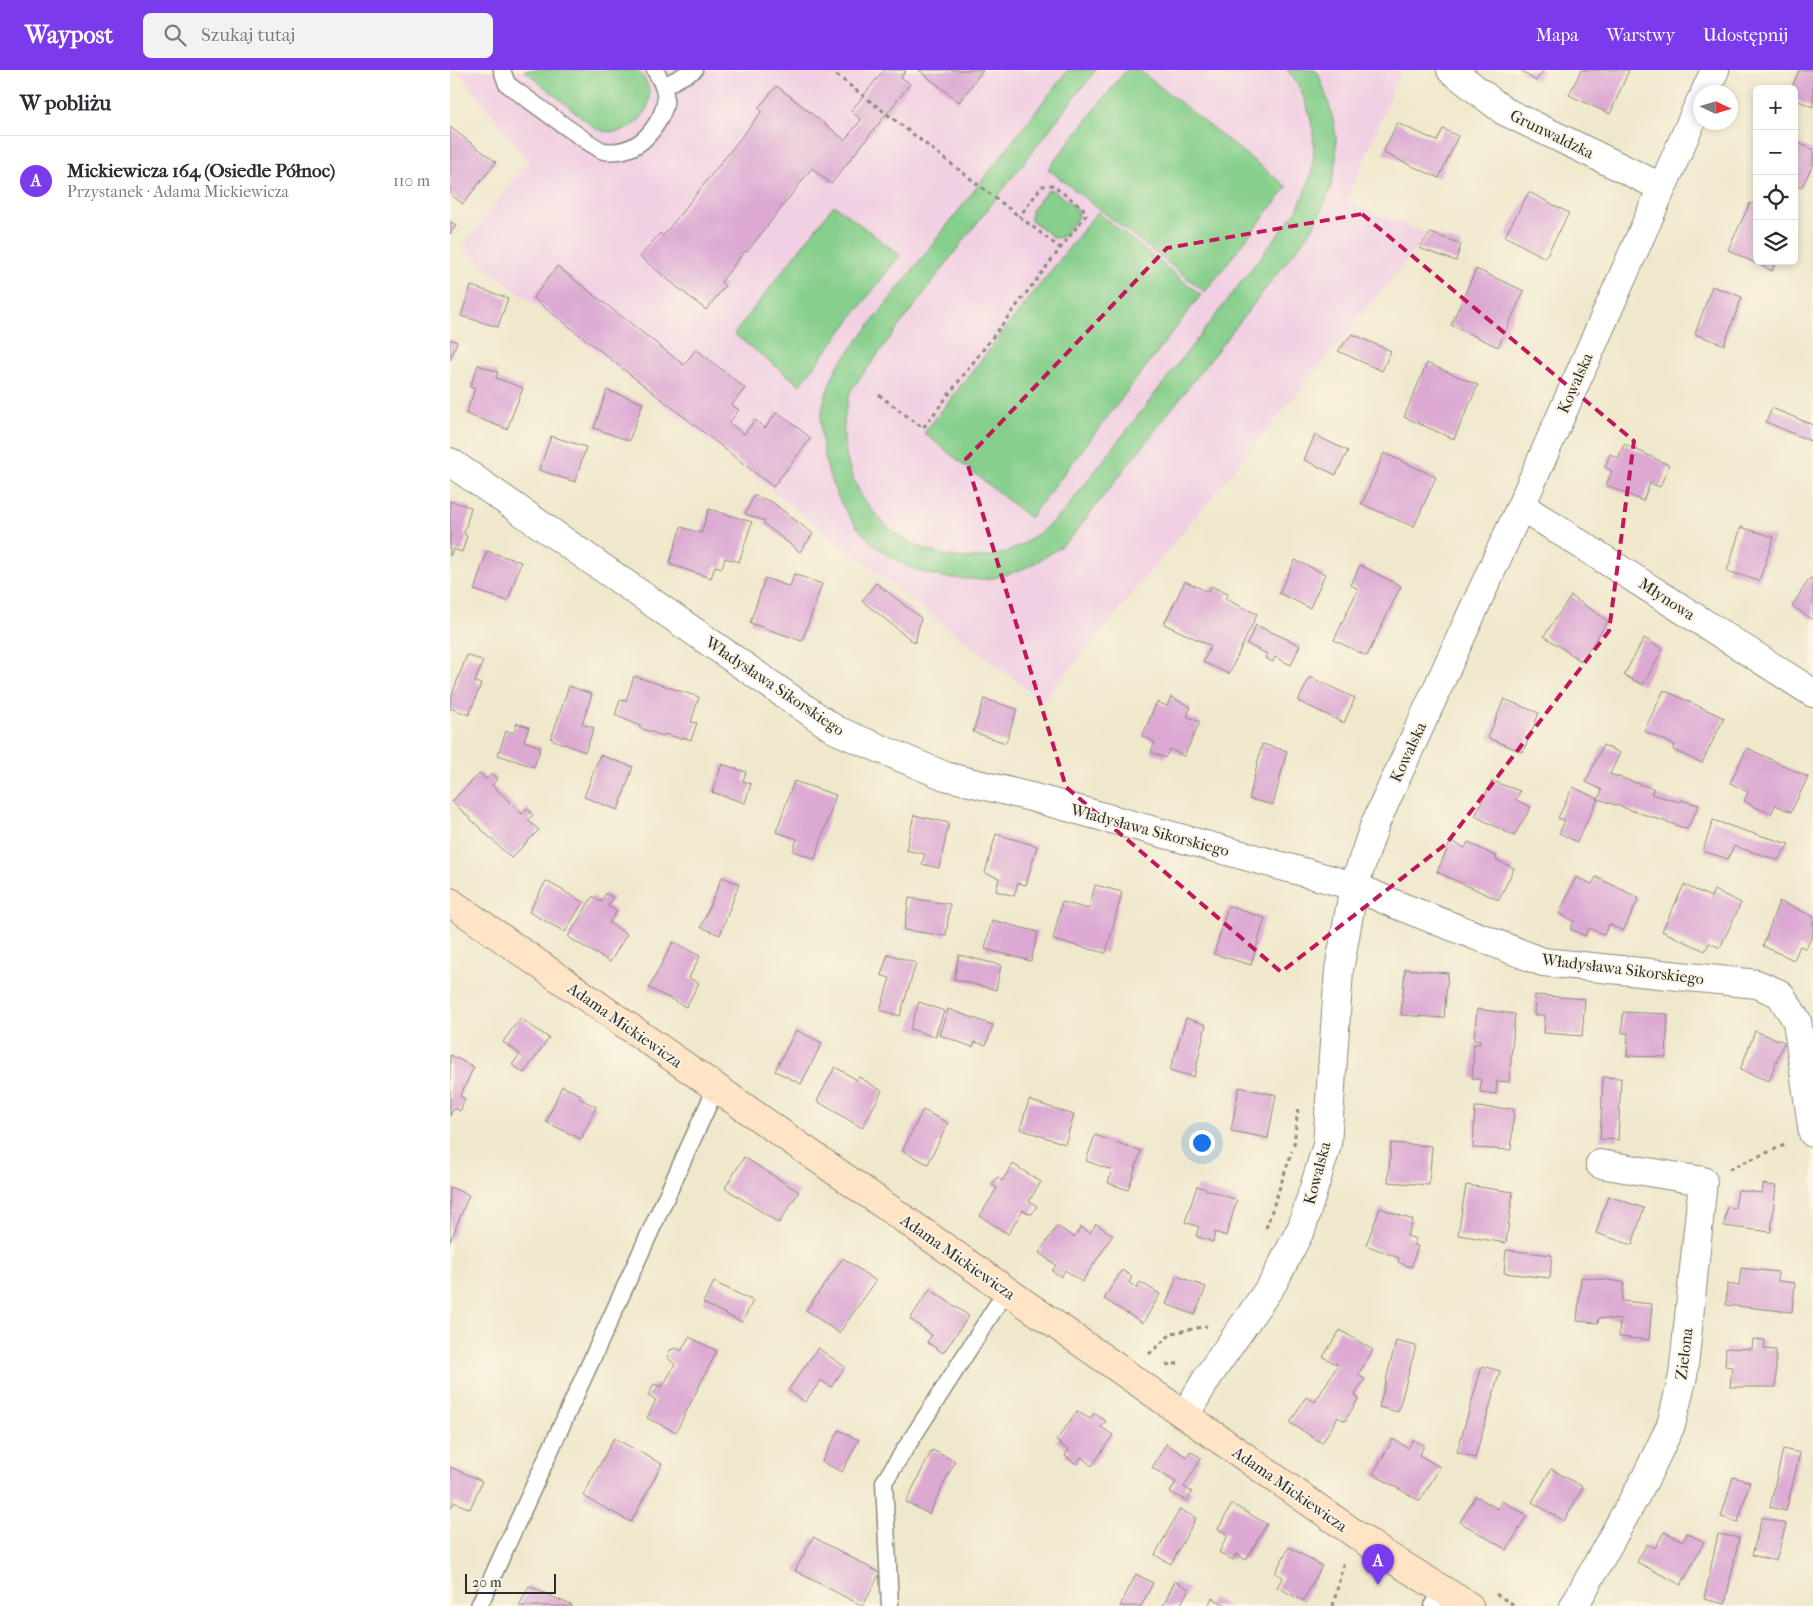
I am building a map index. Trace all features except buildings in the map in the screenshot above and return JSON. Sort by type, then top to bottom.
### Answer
[{"type":"main road","name":"Adama Mickiewicza","points":[[450,902],[1381,1552],[1438,1599],[1469,1606]]},
{"type":"street","name":"Grunwaldzka","points":[[1451,70],[1504,111],[1661,187]]},
{"type":"street","points":[[1708,85],[1715,70]]},
{"type":"street","name":"Kowalska","points":[[1185,1415],[1209,1375],[1273,1283],[1302,1227],[1327,1145],[1339,970],[1354,886],[1375,824],[1521,506],[1693,117]]},
{"type":"street","name":"Władysława Sikorskiego","points":[[450,462],[836,730],[945,776],[1031,797],[1354,886],[1397,905],[1543,962],[1757,984],[1780,994],[1798,1020],[1813,1132]]},
{"type":"street","name":"Młynowa","points":[[1521,506],[1813,693]]},
{"type":"street","points":[[1600,1164],[1703,1181]]},
{"type":"street","name":"Zielona","points":[[1574,1606],[1646,1477],[1670,1425],[1682,1376],[1703,1181]]},
{"type":"lane","points":[[502,70],[507,84],[602,151],[624,151],[647,138],[666,107],[664,86],[655,70]]},
{"type":"lane","points":[[664,86],[694,70]]},
{"type":"lane","points":[[479,1606],[716,1088]]},
{"type":"lane","points":[[890,1606],[884,1482],[1006,1291]]},
{"type":"path","points":[[830,70],[1060,248]]},
{"type":"path","points":[[879,395],[923,428],[1086,215],[1083,208],[1052,185],[1042,186],[1019,217]]},
{"type":"path","points":[[1703,1181],[1813,1132]]},
{"type":"path","points":[[1333,1606],[1346,1553]]},
{"type":"highlighted area","points":[[1362,214],[1634,441],[1609,631],[1446,844],[1281,972],[1066,787],[966,459],[1167,248]]},
{"type":"shaded area","points":[[457,70],[1401,70],[1347,202],[1428,234],[1043,702],[462,248],[528,160]]},
{"type":"green space","points":[[524,70],[636,70],[646,81],[649,93],[648,104],[643,115],[634,124],[623,130],[610,132],[596,129]]},
{"type":"green space","points":[[1068,70],[1096,70],[963,241],[851,390],[844,424],[846,456],[857,486],[874,513],[898,534],[926,549],[958,557],[992,556],[1013,549],[1041,532],[1065,510],[1297,210],[1311,174],[1314,147],[1313,133],[1311,119],[1302,92],[1287,70],[1315,70],[1318,73],[1332,115],[1335,133],[1335,168],[1331,187],[1313,228],[1070,539],[1036,563],[997,577],[969,579],[927,574],[905,565],[884,553],[866,537],[851,519],[839,498],[830,476],[824,452],[821,418],[825,398],[837,367]]},
{"type":"green space","points":[[1126,70],[1139,70],[1287,187],[1205,292],[1048,169]]},
{"type":"green space","points":[[1053,190],[1077,209],[1078,217],[1062,237],[1054,238],[1031,220],[1031,211],[1047,191]]},
{"type":"green space","points":[[834,205],[900,255],[800,385],[734,334]]},
{"type":"green space","points":[[1097,212],[1201,295],[1030,518],[924,433]]},
{"type":"place","name":"Mickiewicza 164 (Osiedle Północ)","points":[[1378,1585]]}]
